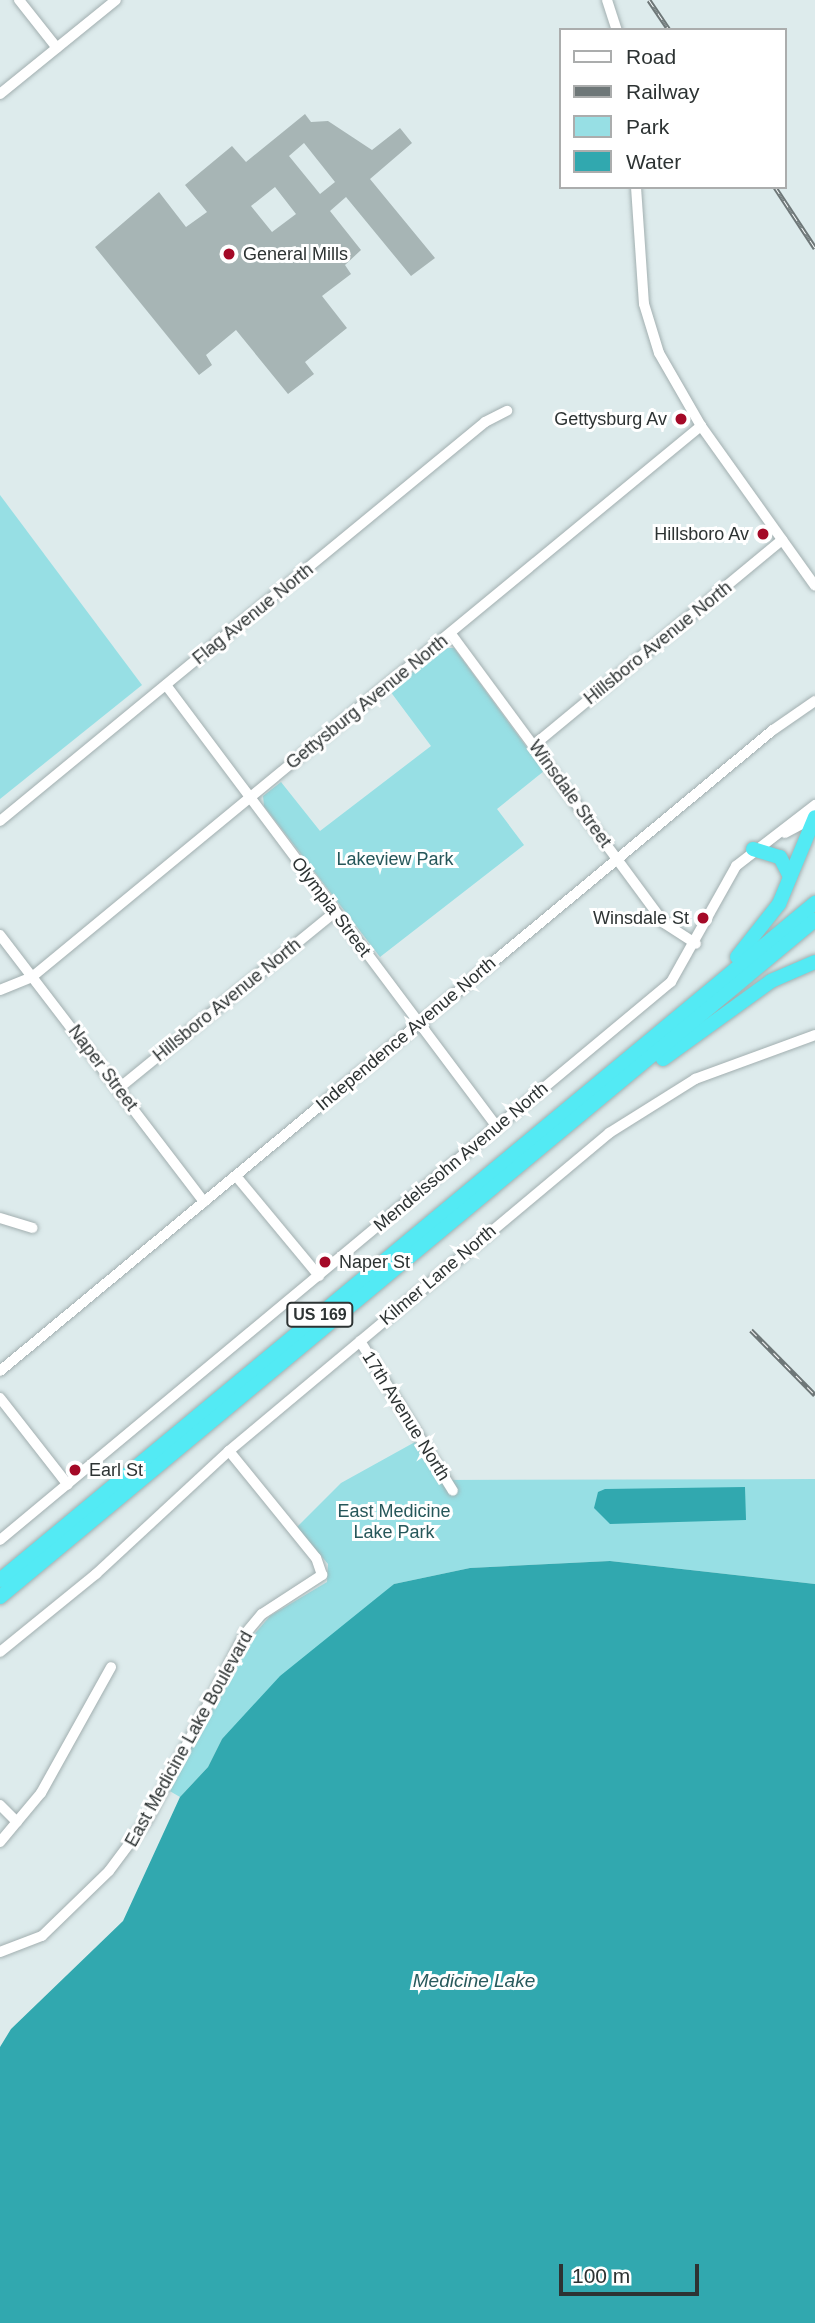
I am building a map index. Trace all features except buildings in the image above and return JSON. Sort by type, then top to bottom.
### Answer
[{"type":"highway","points":[[639,1049],[758,935],[790,877],[815,817]]},
{"type":"highway","points":[[753,849],[780,857],[790,877]]},
{"type":"highway","name":"US 169","points":[[0,1580],[815,903]]},
{"type":"highway","name":"US 169","points":[[0,1597],[815,920]]},
{"type":"highway","points":[[576,1120],[771,981],[815,962]]},
{"type":"street","points":[[19,0],[57,48]]},
{"type":"street","points":[[0,94],[116,0]]},
{"type":"street","points":[[607,0],[616,28]]},
{"type":"street","points":[[636,189],[650,330],[671,378],[701,426],[815,586]]},
{"type":"street","name":"Flag Avenue North","points":[[0,821],[485,422],[507,411]]},
{"type":"street","name":"Gettysburg Avenue North","points":[[0,990],[32,977],[701,426]]},
{"type":"street","name":"Hillsboro Avenue North","points":[[534,745],[782,540]]},
{"type":"street","name":"Winsdale Street","points":[[451,634],[664,923],[696,944]]},
{"type":"street","name":"Olympia Street","points":[[166,685],[497,1127]]},
{"type":"street","name":"Independence Avenue North","points":[[0,1371],[617,859],[815,701]]},
{"type":"street","name":"Mendelssohn Avenue North","points":[[0,1540],[671,982],[696,944],[728,878],[753,849],[815,805]]},
{"type":"street","name":"Mendelssohn Avenue North","points":[[753,849],[815,817]]},
{"type":"street","name":"Hillsboro Avenue North","points":[[118,1089],[335,912]]},
{"type":"street","name":"Naper Street","points":[[0,935],[204,1202]]},
{"type":"street","name":"Kilmer Lane North","points":[[0,1652],[96,1574],[229,1451],[642,1109],[731,1063],[815,1035]]},
{"type":"street","points":[[236,1176],[319,1276]]},
{"type":"street","points":[[0,1218],[33,1228]]},
{"type":"street","name":"17th Avenue North","points":[[360,1341],[453,1490]]},
{"type":"street","points":[[0,1398],[68,1485]]},
{"type":"street","name":"East Medicine Lake Boulevard","points":[[0,1952],[42,1936],[118,1862],[147,1820],[245,1634],[262,1614],[318,1580],[322,1568],[316,1558],[229,1451]]},
{"type":"street","points":[[0,1842],[41,1793],[111,1667]]},
{"type":"street","points":[[0,1805],[18,1822]]},
{"type":"green space","points":[[0,495],[142,685],[0,799]]},
{"type":"green space","name":"Lakeview Park","points":[[441,648],[454,648],[544,771],[497,809],[524,845],[380,957],[264,806],[263,796],[281,782],[320,831],[431,746],[390,691]]},
{"type":"green space","name":"East Medicine Lake Park","points":[[415,1442],[439,1480],[815,1479],[815,1584],[610,1561],[470,1568],[394,1584],[222,1739],[208,1767],[180,1797],[168,1790],[250,1639],[270,1616],[327,1582],[328,1564],[297,1527],[341,1483]]},
{"type":"water","points":[[745,1487],[746,1520],[610,1524],[594,1508],[598,1492],[605,1489]]},
{"type":"water","name":"Medicine Lake","points":[[610,1561],[815,1584],[815,2323],[0,2323],[0,2047],[11,2029],[123,1921],[180,1797],[208,1767],[222,1739],[280,1676],[394,1584],[470,1568]]},
{"type":"railway","points":[[649,0],[668,28]]},
{"type":"railway","points":[[776,189],[815,248]]},
{"type":"railway","points":[[751,1330],[815,1395]]},
{"type":"place","name":"General Mills","points":[[229,254]]},
{"type":"place","name":"Gettysburg Av","points":[[681,419]]},
{"type":"place","name":"Hillsboro Av","points":[[763,534]]},
{"type":"place","name":"Winsdale St","points":[[703,918]]},
{"type":"place","name":"Naper St","points":[[325,1262]]},
{"type":"place","name":"Earl St","points":[[75,1470]]}]
